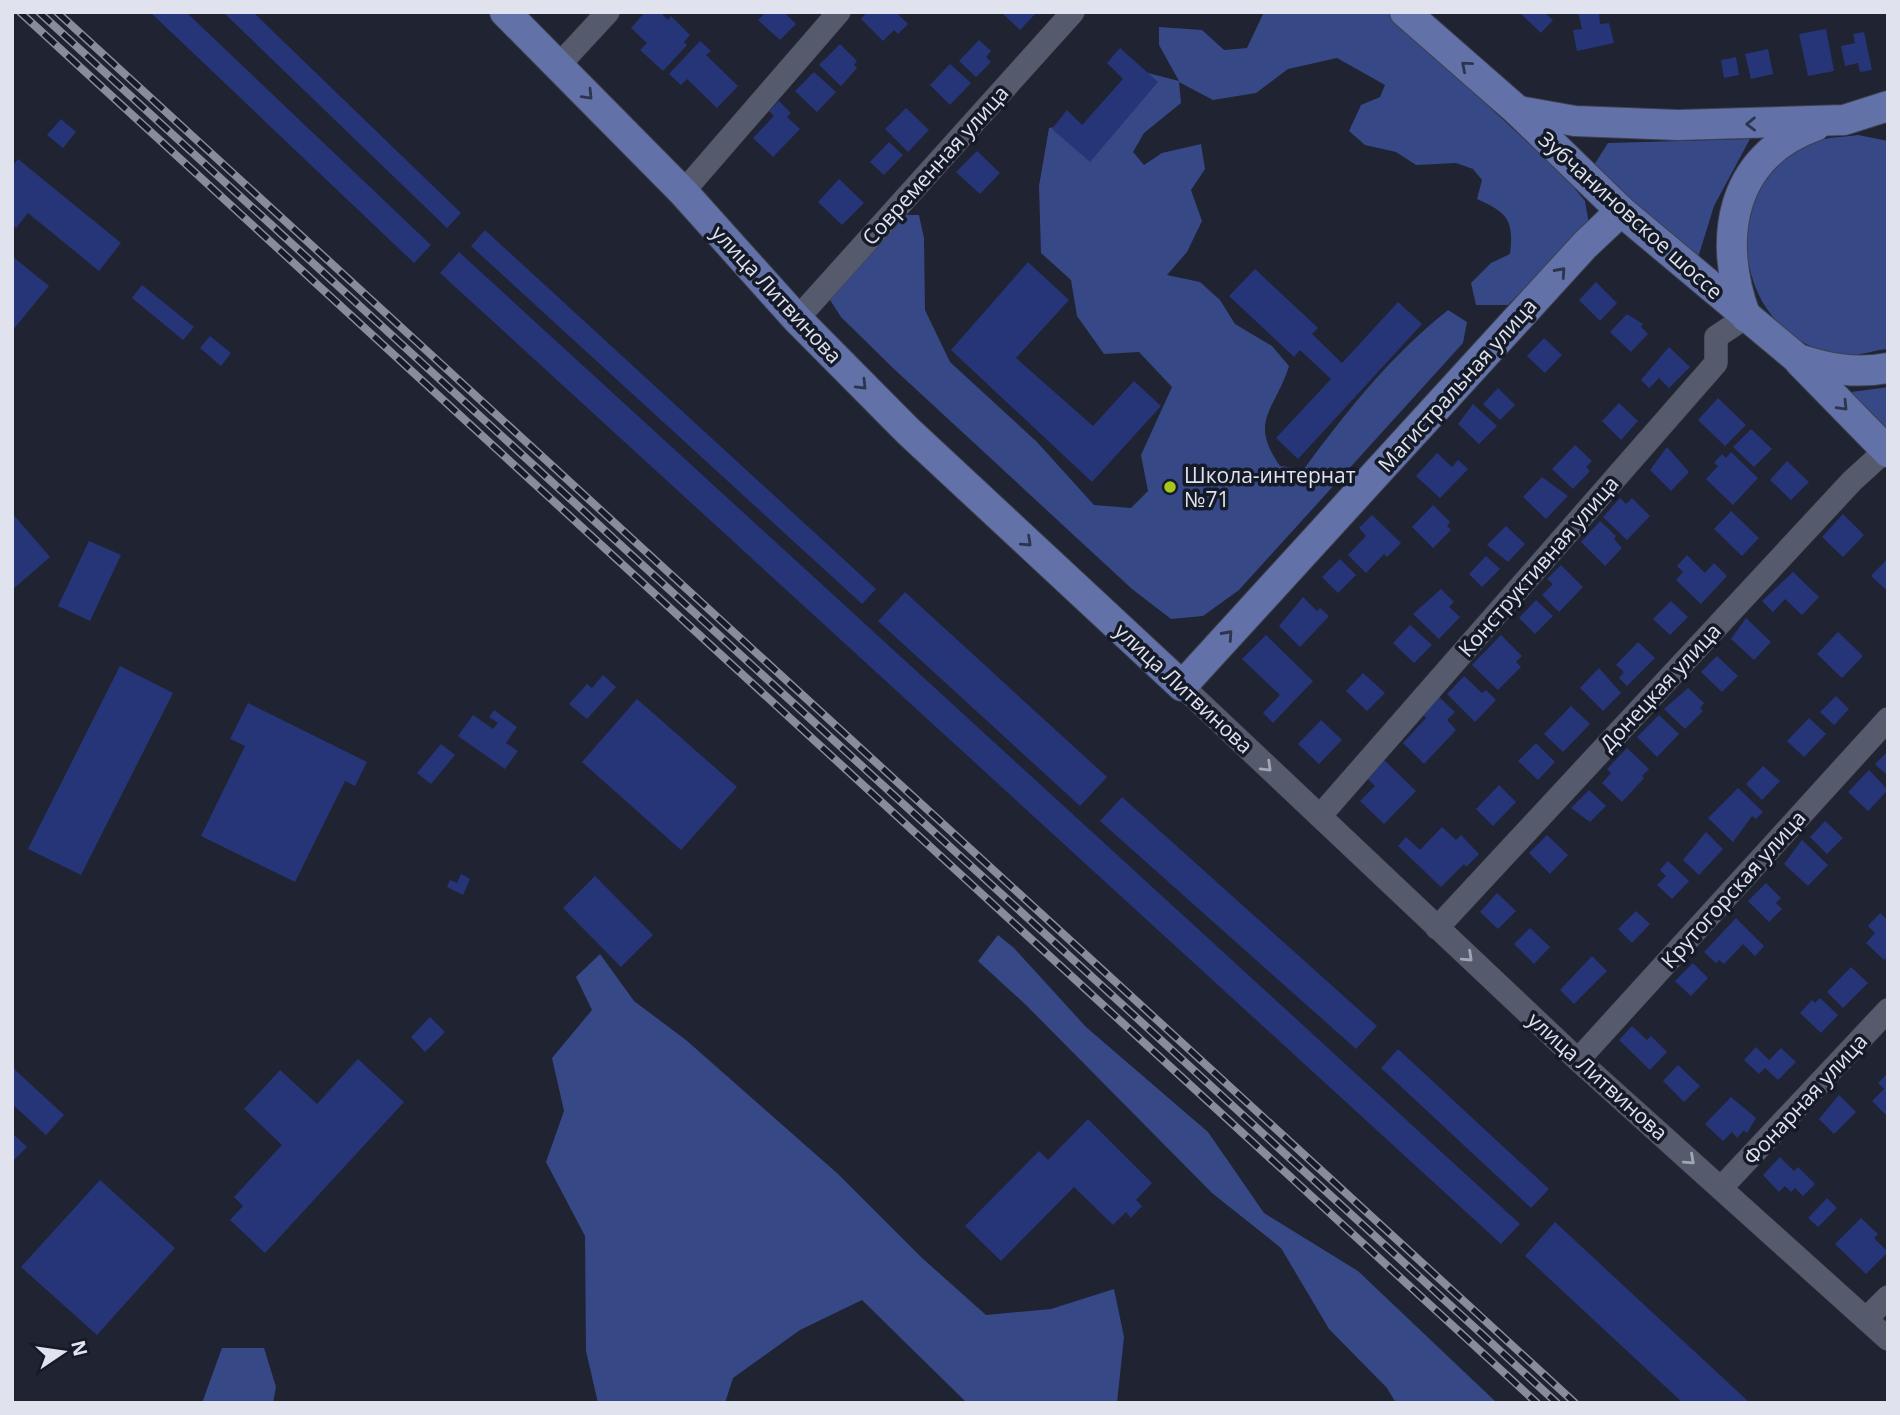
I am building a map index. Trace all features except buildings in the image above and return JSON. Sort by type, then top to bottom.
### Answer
[{"type":"main road","name":"улица Литвинова","points":[[505,12],[683,192],[797,319],[908,431],[1182,686]]},
{"type":"main road","name":"Зубчаниновское шоссе","points":[[1412,15],[1518,111],[1621,211],[1797,359]]},
{"type":"main road","points":[[1746,317],[1735,288],[1729,250],[1732,218],[1743,188],[1760,162],[1784,141],[1813,126],[1844,120],[1888,106]]},
{"type":"main road","name":"Зубчаниновское шоссе","points":[[1518,111],[1575,121],[1619,124],[1844,120]]},
{"type":"main road","points":[[1844,120],[1874,121],[1888,125]]},
{"type":"main road","name":"Магистральная улица","points":[[1182,686],[1585,245],[1621,211]]},
{"type":"main road","points":[[1797,359],[1832,370],[1865,372],[1888,368]]},
{"type":"main road","points":[[1797,359],[1887,451]]},
{"type":"street","points":[[559,65],[608,12]]},
{"type":"street","points":[[683,192],[839,12]]},
{"type":"street","name":"Современная улица","points":[[797,319],[1073,12]]},
{"type":"street","name":"Конструктивная улица","points":[[1320,816],[1716,363],[1716,337],[1746,317]]},
{"type":"street","name":"Донецкая улица","points":[[1437,928],[1852,481],[1887,451]]},
{"type":"street","name":"улица Литвинова","points":[[1182,686],[1578,1059],[1888,1339]]},
{"type":"street","name":"Крутогорская улица","points":[[1578,1059],[1888,719]]},
{"type":"street","name":"Фонарная улица","points":[[1721,1188],[1888,1010]]},
{"type":"street","points":[[1867,1319],[1888,1297]]},
{"type":"shaded area","points":[[1264,12],[1387,12],[1567,179],[1585,201],[1589,224],[1508,305],[1476,305],[1471,283],[1491,263],[1510,254],[1511,233],[1507,219],[1496,209],[1477,199],[1482,180],[1473,169],[1456,163],[1416,165],[1396,152],[1365,145],[1349,131],[1361,105],[1380,97],[1385,85],[1337,58],[1288,69],[1256,93],[1213,100],[1179,82],[1181,103],[1144,133],[1133,152],[1144,165],[1162,153],[1201,144],[1205,169],[1191,190],[1202,221],[1187,252],[1167,275],[1200,282],[1220,300],[1235,324],[1272,346],[1289,366],[1265,426],[1266,437],[1280,466],[1304,469],[1336,426],[1389,365],[1448,310],[1467,322],[1463,343],[1239,590],[1203,616],[1171,619],[1132,589],[894,369],[841,317],[823,289],[894,215],[919,215],[924,238],[925,310],[950,362],[1037,442],[1094,505],[1131,508],[1148,491],[1141,455],[1172,387],[1139,352],[1104,354],[1077,316],[1071,280],[1041,253],[1039,186],[1049,128],[1072,124],[1088,140],[1148,73],[1179,81],[1159,45],[1159,27],[1202,30],[1224,50],[1247,48]]},
{"type":"shaded area","points":[[1858,135],[1888,141],[1888,349],[1851,355],[1811,346],[1781,326],[1760,296],[1748,262],[1748,226],[1759,191],[1781,162],[1816,141]]},
{"type":"shaded area","points":[[1750,139],[1714,206],[1697,261],[1594,165],[1608,143]]},
{"type":"shaded area","points":[[1888,387],[1888,434],[1844,393]]},
{"type":"shaded area","points":[[998,935],[1014,948],[1086,1027],[1208,1132],[1264,1213],[1358,1271],[1497,1403],[1396,1403],[1387,1388],[1329,1329],[1281,1248],[1212,1193],[1026,1005],[978,961]]},
{"type":"shaded area","points":[[600,954],[634,1001],[686,1040],[838,1174],[921,1257],[986,1315],[1051,1309],[1114,1289],[1124,1337],[1117,1403],[967,1403],[862,1300],[800,1330],[733,1378],[725,1403],[598,1403],[586,1351],[585,1236],[546,1162],[564,1111],[552,1058],[592,1010],[576,977]]},
{"type":"shaded area","points":[[222,1348],[264,1348],[276,1387],[273,1403],[202,1403]]},
{"type":"railway","points":[[20,12],[1537,1403]]},
{"type":"railway","points":[[39,12],[1557,1403]]},
{"type":"railway","points":[[57,12],[1575,1403]]},
{"type":"place","name":"Школа-интернат №71","points":[[1170,487]]}]
